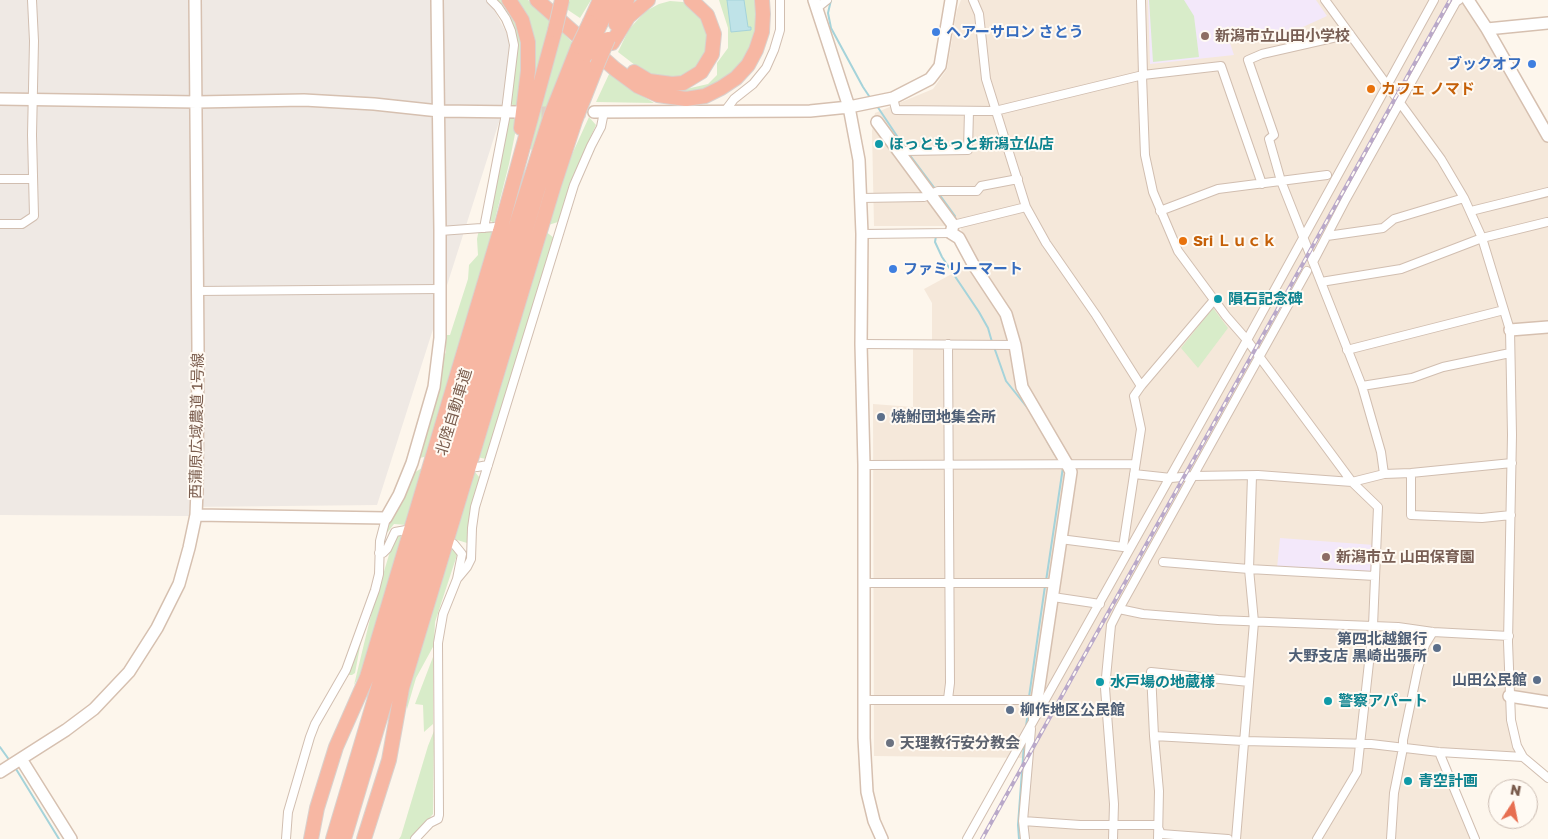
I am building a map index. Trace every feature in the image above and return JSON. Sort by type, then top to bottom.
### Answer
[{"type":"highway","points":[[497,229],[523,120],[529,55],[526,31],[510,0]]},
{"type":"highway","points":[[537,0],[615,69],[638,86],[658,95],[686,99],[705,96],[721,88],[736,78],[748,65],[756,50],[762,32],[762,0]]},
{"type":"highway","points":[[550,0],[619,61],[638,75],[649,81],[672,84],[683,83],[701,72],[712,54],[714,34],[712,24],[707,15],[691,0]]},
{"type":"highway","points":[[311,839],[317,808],[336,747],[367,677],[555,30],[562,0]]},
{"type":"highway","name":"北陸自動車道","points":[[594,25],[600,0]]},
{"type":"highway","name":"北陸自動車道","points":[[332,839],[518,219],[552,115],[594,25],[612,0]]},
{"type":"highway","points":[[364,839],[389,760],[402,688],[564,151],[627,0]]},
{"type":"highway","points":[[610,41],[636,8],[648,0]]},
{"type":"highway","name":"北陸自動車道","points":[[344,839],[538,189],[582,51]]},
{"type":"street","points":[[0,224],[22,224],[34,216],[34,41],[32,0]]},
{"type":"street","name":"西蒲原広域農道 1号線","points":[[0,772],[66,730],[94,709],[129,672],[157,628],[179,584],[196,515],[198,347],[196,290],[197,102],[195,0]]},
{"type":"street","points":[[286,839],[288,812],[310,737],[318,718],[346,670],[363,626],[379,574],[381,534],[386,518],[408,477],[434,387],[440,338],[437,0]]},
{"type":"street","points":[[484,228],[505,112],[514,45],[506,19],[491,0]]},
{"type":"street","points":[[725,111],[734,98],[753,84],[766,68],[780,30],[780,0]]},
{"type":"street","points":[[827,0],[815,4],[849,107],[859,160],[862,234],[861,344],[864,465],[864,738],[867,792],[874,821],[882,839]]},
{"type":"street","points":[[456,578],[467,567],[471,559],[473,518],[488,465],[557,229],[579,172],[601,127],[599,112],[810,111],[849,107],[892,98],[930,79],[940,66],[951,0]]},
{"type":"street","points":[[973,0],[979,14],[986,79],[1026,207],[1046,243],[1096,315],[1141,386]]},
{"type":"street","points":[[1141,0],[1146,155],[1153,192],[1178,250],[1352,482],[1378,508],[1373,626],[1357,772],[1317,839]]},
{"type":"street","points":[[1326,0],[1441,160],[1464,198],[1482,238],[1510,330],[1512,463],[1509,696],[1511,720],[1517,746],[1524,757],[1548,778]]},
{"type":"street","points":[[968,839],[1247,340],[1434,0]]},
{"type":"street","points":[[1313,262],[1456,2],[1459,0]]},
{"type":"street","points":[[1468,0],[1487,29],[1548,136]]},
{"type":"street","points":[[1487,29],[1548,23]]},
{"type":"street","points":[[1350,34],[1262,54],[1248,60],[1274,135],[1269,139],[1281,181],[1362,386],[1381,452],[1384,474]]},
{"type":"street","points":[[892,98],[896,110],[995,111],[1142,75],[1222,66],[1262,184]]},
{"type":"street","points":[[0,100],[197,102],[304,100],[374,104],[439,111],[519,112]]},
{"type":"street","points":[[900,153],[904,151],[968,150],[969,111]]},
{"type":"street","points":[[877,122],[929,193],[1006,314],[1022,387],[1071,472],[1032,725],[1023,821],[1025,839]]},
{"type":"street","points":[[1160,211],[1218,189],[1328,175]]},
{"type":"street","points":[[0,179],[33,179]]},
{"type":"street","points":[[861,198],[924,197],[929,193],[938,191],[977,191],[981,186],[1018,179]]},
{"type":"street","points":[[1471,211],[1548,192]]},
{"type":"street","points":[[1327,236],[1383,228],[1394,218],[1464,198]]},
{"type":"street","points":[[862,234],[952,229],[1026,207]]},
{"type":"street","points":[[1321,282],[1401,268],[1482,238],[1546,222]]},
{"type":"street","points":[[440,230],[497,229]]},
{"type":"street","points":[[1114,839],[1112,825],[1114,804],[1105,688],[1111,626],[1307,271]]},
{"type":"street","points":[[196,290],[440,289]]},
{"type":"street","points":[[1060,538],[1123,547],[1141,429],[1134,396],[1214,300]]},
{"type":"street","points":[[1347,350],[1504,310]]},
{"type":"street","points":[[1510,330],[1548,327]]},
{"type":"street","points":[[861,344],[1014,346]]},
{"type":"street","points":[[948,344],[950,583],[948,699]]},
{"type":"street","points":[[1362,386],[1412,378],[1443,367],[1510,353]]},
{"type":"street","points":[[412,463],[425,467]]},
{"type":"street","points":[[1134,474],[1170,478],[1258,475],[1352,482],[1384,474],[1512,463]]},
{"type":"street","points":[[864,465],[1136,464]]},
{"type":"street","points":[[477,467],[488,465]]},
{"type":"street","points":[[1411,473],[1411,515],[1482,518],[1511,515]]},
{"type":"street","points":[[1236,839],[1254,622],[1249,569],[1252,476]]},
{"type":"street","points":[[196,515],[386,518]]},
{"type":"street","points":[[379,553],[383,553],[387,549],[395,532],[406,530]]},
{"type":"street","points":[[416,839],[430,823],[438,819],[439,815],[439,632],[462,554],[454,544]]},
{"type":"street","points":[[1163,562],[1375,576]]},
{"type":"street","points":[[865,583],[1054,583]]},
{"type":"street","points":[[1052,597],[1100,604]]},
{"type":"street","points":[[1119,609],[1143,614],[1254,622],[1398,627],[1433,632],[1509,636]]},
{"type":"street","points":[[1391,839],[1394,793],[1403,740],[1418,668],[1425,645],[1433,632]]},
{"type":"street","points":[[1158,839],[1159,792],[1151,672],[1248,682]]},
{"type":"street","points":[[1509,696],[1548,702]]},
{"type":"street","points":[[864,700],[1037,700]]},
{"type":"street","points":[[1154,736],[1361,743],[1439,752],[1524,757]]},
{"type":"street","points":[[1439,752],[1475,839]]},
{"type":"street","points":[[21,759],[71,839]]},
{"type":"street","points":[[1023,821],[1157,825]]},
{"type":"street","points":[[1157,825],[1161,834],[1228,839]]},
{"type":"shaded area","points":[[0,0],[489,0],[508,36],[513,78],[377,505],[190,507],[189,516],[0,515]]},
{"type":"shaded area","points":[[961,0],[1466,0],[1548,141],[1548,699],[1507,692],[1519,756],[1437,751],[1473,839],[1027,839],[1026,825],[1033,758],[874,756],[873,404],[913,407],[913,349],[932,349],[932,303],[924,289],[974,262],[958,222],[944,226],[874,226],[872,131],[875,113],[933,89],[947,69],[957,10]]},
{"type":"shaded area","name":"新潟市立山田小学校","points":[[1148,0],[1316,0],[1327,16],[1292,32],[1229,40],[1234,55],[1150,64]]},
{"type":"shaded area","name":"新潟市立 山田保育園","points":[[1280,538],[1374,545],[1372,574],[1277,568]]},
{"type":"green space","points":[[494,0],[504,0],[519,20],[525,44],[519,108],[509,103],[515,76],[516,44]]},
{"type":"green space","points":[[515,0],[528,0],[551,19],[532,101],[534,51]]},
{"type":"green space","points":[[567,0],[591,0],[580,18],[565,8]]},
{"type":"green space","points":[[719,0],[757,0],[759,14],[749,55],[731,77],[714,87],[687,92],[682,90],[708,84],[717,75],[717,63],[728,48],[728,28]]},
{"type":"green space","points":[[1149,0],[1184,0],[1194,16],[1199,57],[1153,62]]},
{"type":"green space","points":[[670,1],[683,2],[695,9],[706,24],[708,48],[703,62],[691,72],[677,78],[660,78],[644,72],[618,52],[629,29],[646,11]]},
{"type":"green space","points":[[560,30],[572,42],[532,150],[529,148]]},
{"type":"green space","points":[[610,72],[622,83],[654,103],[596,102]]},
{"type":"green space","points":[[519,114],[494,223],[486,218],[507,117]]},
{"type":"green space","points":[[589,117],[596,125],[570,183],[558,222],[545,226],[559,183]]},
{"type":"green space","points":[[479,229],[493,229],[479,290],[428,456],[420,458],[419,448],[439,366],[446,352],[446,335],[450,335],[468,279],[469,265],[478,255],[477,239]]},
{"type":"green space","points":[[545,231],[554,238],[486,459],[477,457]]},
{"type":"green space","points":[[1213,308],[1228,328],[1198,368],[1181,348]]},
{"type":"green space","points":[[422,468],[407,525],[394,524],[383,538],[392,514],[404,491],[408,489],[412,474]]},
{"type":"green space","points":[[474,471],[480,478],[471,507],[467,543],[454,539]]},
{"type":"green space","points":[[404,531],[365,666],[354,685],[372,611],[395,535]]},
{"type":"green space","points":[[451,546],[457,555],[435,622],[434,645],[416,678],[407,709],[407,694]]},
{"type":"green space","points":[[362,636],[355,673],[347,675]]},
{"type":"green space","points":[[433,657],[433,724],[424,732],[423,705],[415,704]]},
{"type":"green space","points":[[434,731],[433,814],[411,839],[399,839],[428,746]]},
{"type":"water","points":[[727,0],[744,0],[748,27],[751,27],[751,30],[731,32]]},
{"type":"waterway","points":[[831,0],[828,13],[831,28],[871,99]]},
{"type":"waterway","points":[[877,106],[905,148]]},
{"type":"waterway","points":[[909,154],[936,190]]},
{"type":"waterway","points":[[939,194],[955,216],[954,218]]},
{"type":"waterway","points":[[936,236],[935,242],[942,257],[979,312],[988,328],[992,342]]},
{"type":"waterway","points":[[994,347],[1006,381],[1030,411]]},
{"type":"waterway","points":[[1047,441],[1055,455]]},
{"type":"waterway","points":[[1046,581],[1063,467]]},
{"type":"waterway","points":[[1029,697],[1045,586]]},
{"type":"waterway","points":[[1026,727],[1029,702]]},
{"type":"waterway","points":[[1019,839],[1018,825],[1024,744]]},
{"type":"waterway","points":[[0,747],[10,761]]},
{"type":"waterway","points":[[16,769],[59,839]]},
{"type":"tunnel","points":[[525,112],[594,112]]},
{"type":"railway","points":[[982,839],[1450,0]]},
{"type":"place","name":"ヘアーサロン さとう","points":[[936,32]]},
{"type":"place","name":"新潟市立山田小学校","points":[[1205,36]]},
{"type":"place","name":"ブックオフ","points":[[1532,64]]},
{"type":"place","name":"カフェ ノマド","points":[[1371,89]]},
{"type":"place","name":"ほっともっと新潟立仏店","points":[[879,144]]},
{"type":"place","name":"Sri Ｌｕｃｋ","points":[[1183,241]]},
{"type":"place","name":"ファミリーマート","points":[[893,269]]},
{"type":"place","name":"隕石記念碑","points":[[1218,299]]},
{"type":"place","name":"焼鮒団地集会所","points":[[881,417]]},
{"type":"place","name":"新潟市立 山田保育園","points":[[1326,557]]},
{"type":"place","name":"第四北越銀行 大野支店 黒崎出張所","points":[[1437,648]]},
{"type":"place","name":"山田公民館","points":[[1537,680]]},
{"type":"place","name":"水戸場の地蔵様","points":[[1100,682]]},
{"type":"place","name":"警察アパート","points":[[1328,701]]},
{"type":"place","name":"柳作地区公民館","points":[[1010,710]]},
{"type":"place","name":"天理教行安分教会","points":[[890,743]]},
{"type":"place","name":"青空計画","points":[[1408,781]]}]
